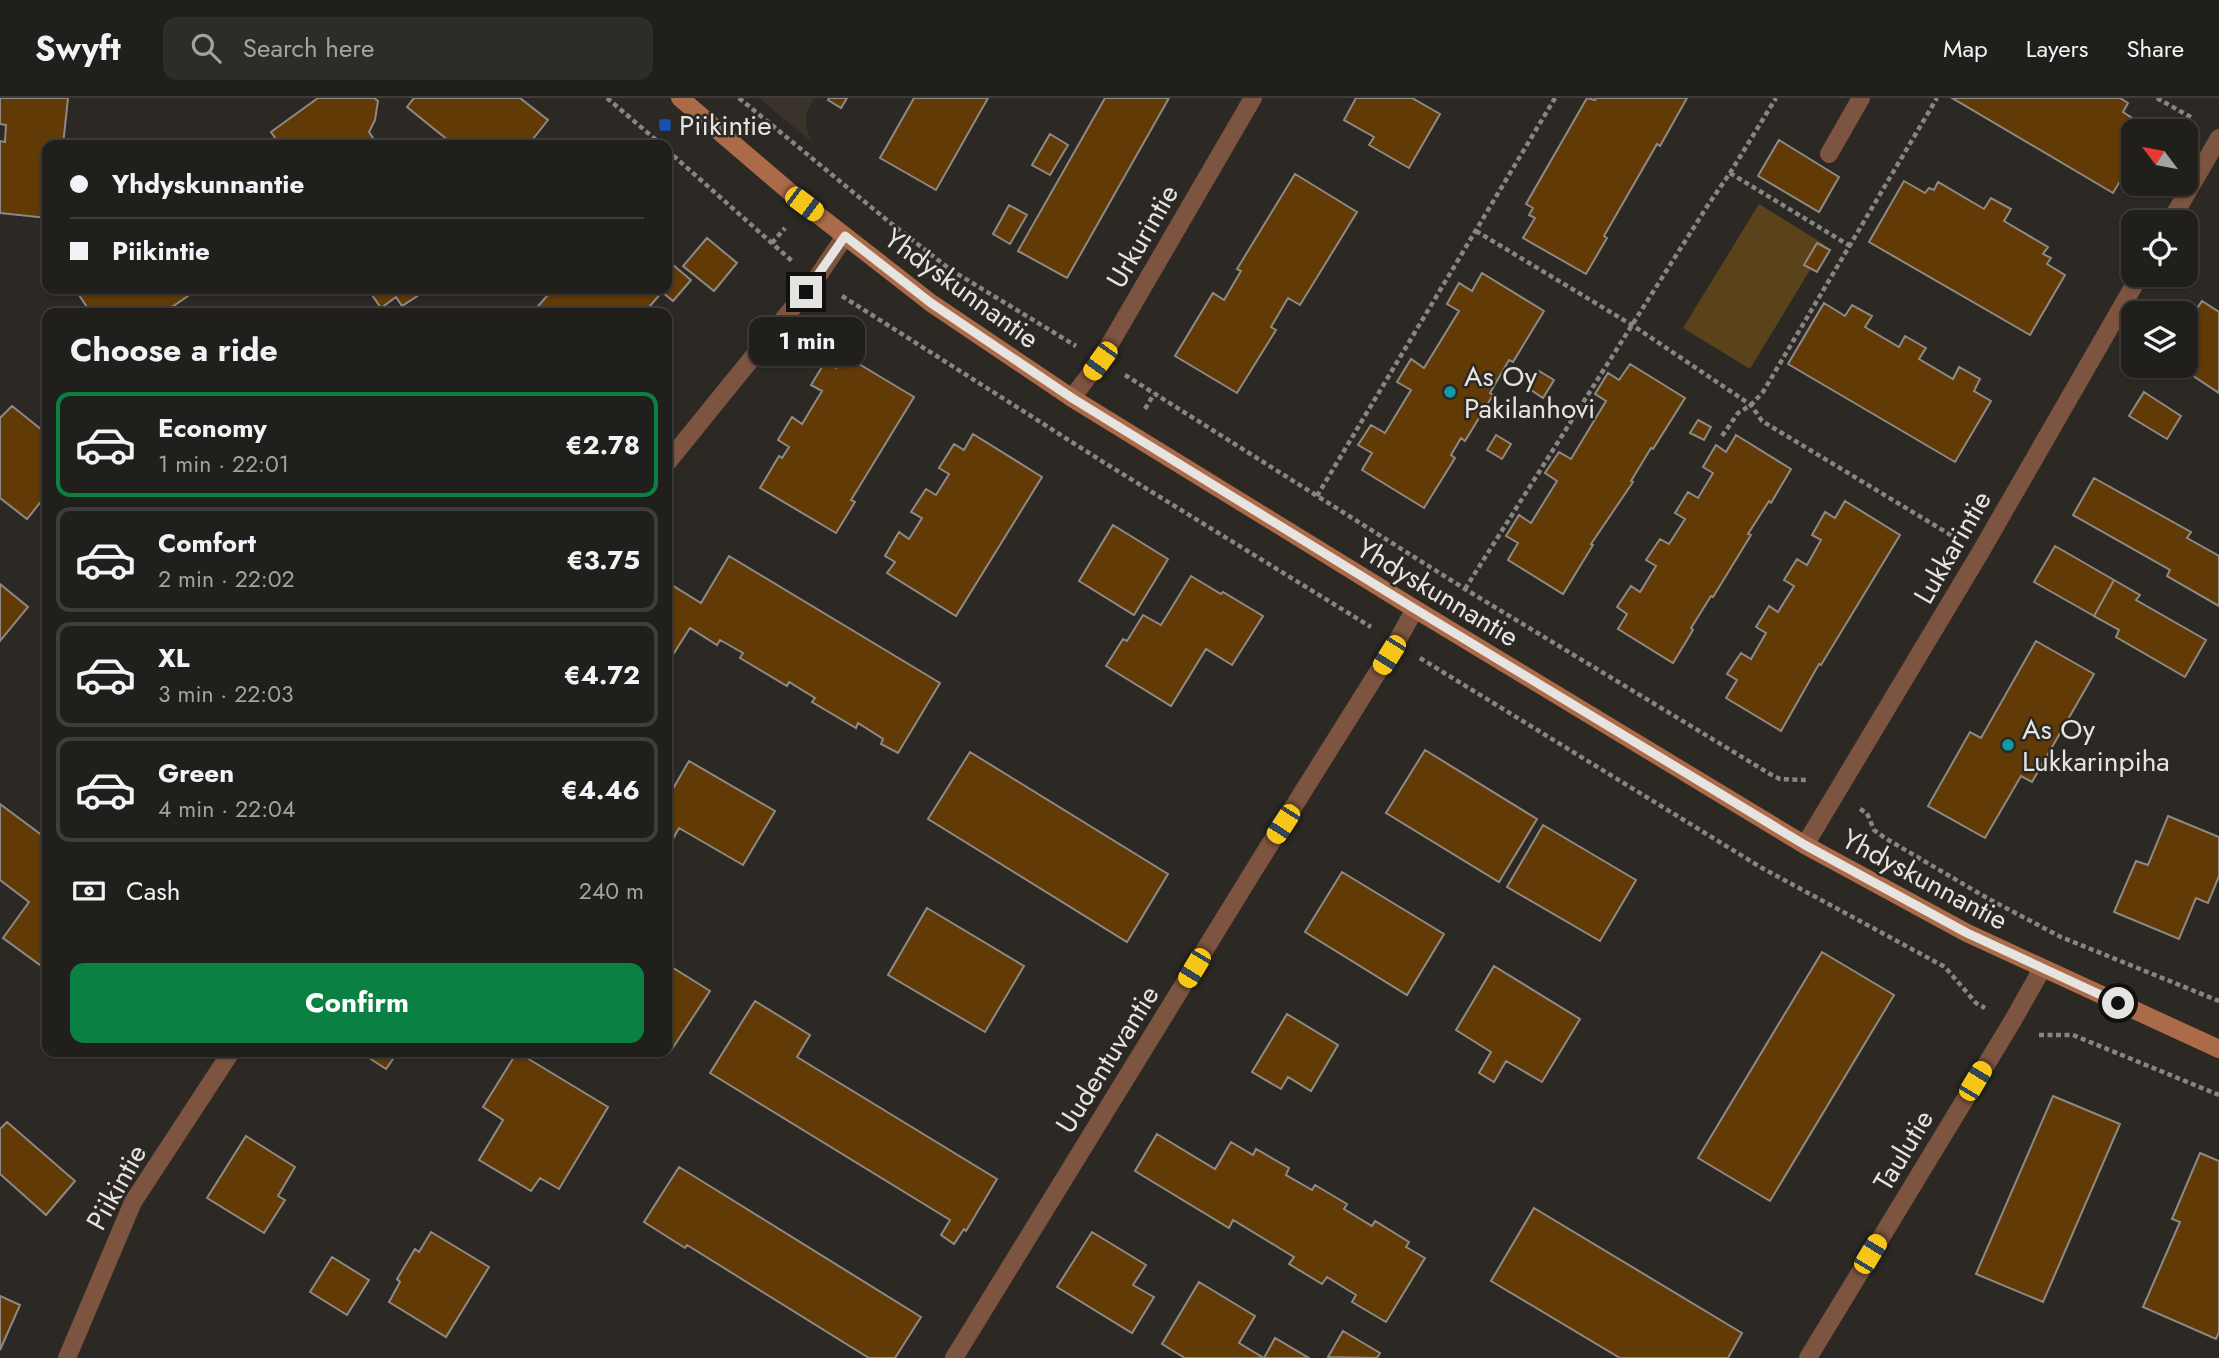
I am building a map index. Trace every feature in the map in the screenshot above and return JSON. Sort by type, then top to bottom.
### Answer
[{"type":"main road","name":"Yhdyskunnantie","points":[[680,98],[804,204],[931,303],[1072,398],[1805,845],[1967,933],[2219,1049]]},
{"type":"street","name":"Urkurintie","points":[[1072,398],[1100,361],[1253,98]]},
{"type":"street","points":[[1829,154],[1861,98]]},
{"type":"street","points":[[2177,210],[2219,138]]},
{"type":"street","points":[[672,457],[816,279],[845,236]]},
{"type":"street","name":"Lukkarintie","points":[[1805,845],[1980,553],[2133,287]]},
{"type":"street","name":"Uudentuvantie","points":[[954,1358],[1415,609]]},
{"type":"street","name":"Taulutie","points":[[1808,1358],[2012,1023],[2042,969]]},
{"type":"street","name":"Piikintie","points":[[67,1358],[133,1202],[228,1057]]},
{"type":"path","points":[[607,98],[656,140]]},
{"type":"path","points":[[1317,496],[1555,98]]},
{"type":"path","points":[[1465,589],[1776,98]]},
{"type":"path","points":[[1722,436],[1738,413],[1751,405],[1763,392],[1937,98]]},
{"type":"path","points":[[2157,98],[2199,122]]},
{"type":"path","points":[[1730,173],[1850,246]]},
{"type":"path","points":[[1476,231],[1632,325],[1751,405],[1762,421],[1980,553]]},
{"type":"shaded area","points":[[759,98],[814,98],[806,114],[806,127],[812,142],[818,147]]},
{"type":"shaded area","points":[[1759,204],[1825,245],[1750,369],[1683,328]]},
{"type":"building","points":[[0,98],[68,98],[64,140],[42,140],[42,217],[0,213],[0,141],[5,142],[6,125],[0,124]]},
{"type":"building","points":[[318,98],[374,98],[378,101],[375,120],[369,132],[375,140],[277,140],[271,132]]},
{"type":"building","points":[[414,98],[520,98],[548,120],[532,140],[448,140],[407,107]]},
{"type":"building","points":[[847,98],[841,108],[828,100]]},
{"type":"building","points":[[914,98],[988,98],[936,190],[880,158]]},
{"type":"building","points":[[1105,98],[1169,98],[1067,278],[1018,251]]},
{"type":"building","points":[[1356,98],[1412,98],[1440,114],[1409,168],[1369,145],[1374,137],[1344,120]]},
{"type":"building","points":[[1587,98],[1687,98],[1604,236],[1607,238],[1586,274],[1523,238],[1535,218],[1529,215],[1533,208],[1526,204]]},
{"type":"building","points":[[1952,98],[2120,98],[2128,103],[2123,112],[2132,118],[2121,119],[2121,179],[2113,193]]},
{"type":"building","points":[[1050,134],[1068,145],[1050,175],[1032,165]]},
{"type":"building","points":[[1779,140],[1839,177],[1819,212],[1758,176]]},
{"type":"building","points":[[1295,174],[1357,212],[1300,305],[1288,298],[1271,327],[1276,330],[1237,393],[1175,356],[1213,293],[1224,300],[1241,271],[1237,269]]},
{"type":"building","points":[[1904,181],[1925,193],[1929,188],[1934,190],[1938,182],[1984,209],[1991,198],[2011,209],[2004,221],[2048,247],[2043,254],[2051,258],[2047,264],[2065,275],[2030,335],[1869,242]]},
{"type":"building","points":[[1009,205],[1027,215],[1010,244],[993,234]]},
{"type":"building","points":[[707,238],[737,263],[714,291],[683,266]]},
{"type":"building","points":[[1817,243],[1830,250],[1817,272],[1804,265]]},
{"type":"building","points":[[672,264],[691,280],[673,301],[664,294],[672,294]]},
{"type":"building","name":"As Oy Pakilanhovi","points":[[1482,273],[1544,311],[1513,362],[1509,360],[1490,393],[1493,395],[1465,441],[1461,438],[1451,455],[1455,458],[1424,508],[1362,470],[1372,453],[1358,445],[1371,425],[1385,433],[1411,390],[1397,382],[1411,359],[1424,368],[1459,311],[1447,304],[1459,283],[1472,291]]},
{"type":"building","points":[[78,294],[188,296],[170,308],[88,308]]},
{"type":"building","points":[[371,294],[420,294],[402,306],[396,297],[381,308]]},
{"type":"building","points":[[549,294],[660,294],[648,308],[536,308]]},
{"type":"building","points":[[2202,301],[2219,312],[2219,393],[2196,378],[2198,307]]},
{"type":"building","points":[[1824,303],[1845,316],[1852,305],[1872,316],[1865,327],[1899,347],[1905,336],[1926,348],[1919,359],[1953,379],[1959,367],[1980,379],[1974,391],[1991,401],[1955,462],[1788,364]]},
{"type":"building","points":[[844,355],[914,397],[851,500],[855,502],[836,533],[760,488],[779,456],[782,458],[789,447],[778,440],[792,417],[802,424],[822,391],[811,385],[825,362],[836,368]]},
{"type":"building","name":"As Oy Pakilanhovi","points":[[1630,364],[1685,398],[1591,544],[1593,545],[1563,594],[1508,560],[1518,543],[1506,536],[1519,515],[1531,523],[1557,481],[1545,473],[1559,452],[1571,459],[1606,401],[1595,394],[1608,373],[1619,380]]},
{"type":"building","points":[[1539,371],[1554,380],[1543,398],[1528,388]]},
{"type":"building","points":[[2144,392],[2181,416],[2167,439],[2129,416]]},
{"type":"building","points":[[12,406],[42,430],[42,500],[27,519],[0,498],[0,418]]},
{"type":"building","points":[[1698,420],[1711,427],[1704,440],[1690,433]]},
{"type":"building","points":[[973,434],[1042,477],[956,616],[887,573],[895,562],[885,556],[899,532],[909,539],[922,518],[911,512],[926,489],[936,495],[949,474],[939,468],[954,444],[964,450]]},
{"type":"building","points":[[1496,435],[1511,444],[1502,459],[1487,450]]},
{"type":"building","points":[[1736,435],[1791,469],[1748,534],[1751,535],[1691,628],[1693,630],[1673,663],[1618,629],[1627,614],[1617,607],[1631,586],[1640,592],[1656,566],[1646,560],[1660,539],[1669,544],[1685,519],[1675,513],[1688,492],[1698,498],[1713,473],[1703,467],[1716,445],[1726,452]]},
{"type":"building","points":[[2094,478],[2191,532],[2187,538],[2219,556],[2219,606],[2167,576],[2170,570],[2073,515]]},
{"type":"building","points":[[1845,501],[1900,535],[1821,665],[1819,664],[1781,731],[1726,698],[1737,680],[1727,674],[1741,653],[1751,659],[1766,633],[1756,627],[1769,606],[1778,612],[1794,586],[1784,580],[1797,559],[1807,565],[1821,540],[1812,535],[1825,512],[1835,518]]},
{"type":"building","points":[[1113,525],[1168,559],[1134,615],[1079,581]]},
{"type":"building","points":[[2055,546],[2114,580],[2094,616],[2034,582]]},
{"type":"building","points":[[729,556],[940,683],[898,753],[881,744],[883,739],[858,723],[856,728],[812,702],[815,698],[789,682],[787,686],[740,658],[743,653],[720,640],[717,645],[690,628],[674,653],[672,652],[672,585],[701,603]]},
{"type":"building","points":[[1191,576],[1263,616],[1232,665],[1206,649],[1171,706],[1106,666],[1123,639],[1127,641],[1143,615],[1161,625]]},
{"type":"building","points":[[2114,580],[2140,595],[2136,600],[2206,640],[2185,677],[2116,637],[2119,630],[2094,616]]},
{"type":"building","points":[[0,584],[28,607],[0,641]]},
{"type":"building","name":"As Oy Lukkarinpiha","points":[[2036,641],[2094,674],[2032,782],[2021,776],[1985,838],[1928,806],[1970,732],[1981,738]]},
{"type":"building","points":[[1425,750],[1537,819],[1499,882],[1386,813]]},
{"type":"building","points":[[970,752],[1168,874],[1127,942],[928,819]]},
{"type":"building","points":[[689,761],[775,811],[743,865],[679,828],[672,841],[672,790]]},
{"type":"building","points":[[0,804],[42,835],[40,965],[3,938],[29,902],[0,880]]},
{"type":"building","name":"As Oy Lukkarinpiha","points":[[2168,816],[2219,837],[2219,876],[2208,903],[2196,898],[2179,939],[2114,912],[2136,861],[2148,865]]},
{"type":"building","points":[[1543,825],[1636,880],[1600,941],[1507,887]]},
{"type":"building","points":[[1342,872],[1444,934],[1407,995],[1305,932]]},
{"type":"building","points":[[927,908],[1024,966],[985,1032],[888,975]]},
{"type":"building","points":[[1822,952],[1894,995],[1770,1201],[1698,1158]]},
{"type":"building","points":[[1494,966],[1580,1019],[1542,1082],[1506,1061],[1494,1082],[1479,1073],[1491,1052],[1456,1030]]},
{"type":"building","points":[[672,967],[710,991],[672,1049]]},
{"type":"building","points":[[755,1001],[810,1035],[797,1057],[997,1179],[966,1231],[964,1229],[954,1244],[941,1235],[950,1220],[710,1073]]},
{"type":"building","points":[[1287,1014],[1338,1045],[1311,1091],[1288,1077],[1281,1089],[1252,1072]]},
{"type":"building","points":[[368,1057],[394,1057],[386,1069]]},
{"type":"building","points":[[514,1057],[525,1057],[608,1107],[559,1189],[540,1178],[531,1191],[479,1160],[503,1120],[483,1107]]},
{"type":"building","points":[[2053,1096],[2120,1124],[2043,1302],[1976,1274]]},
{"type":"building","points":[[7,1122],[75,1181],[46,1215],[0,1174],[0,1129]]},
{"type":"building","points":[[1157,1134],[1215,1169],[1231,1142],[1253,1155],[1256,1149],[1289,1168],[1286,1175],[1312,1190],[1315,1185],[1347,1204],[1344,1209],[1372,1226],[1375,1221],[1409,1242],[1406,1247],[1425,1258],[1386,1322],[1352,1302],[1356,1295],[1327,1277],[1322,1284],[1289,1264],[1294,1257],[1233,1220],[1229,1228],[1135,1171]]},
{"type":"building","points":[[246,1136],[295,1167],[278,1196],[285,1200],[264,1233],[207,1198]]},
{"type":"building","points":[[2200,1153],[2219,1161],[2219,1332],[2216,1339],[2143,1307],[2180,1222],[2172,1219]]},
{"type":"building","points":[[679,1167],[921,1317],[895,1358],[869,1358],[687,1245],[685,1248],[644,1222]]},
{"type":"building","points":[[1534,1208],[1742,1333],[1728,1358],[1620,1358],[1491,1281]]},
{"type":"building","points":[[431,1232],[489,1267],[446,1337],[389,1302],[400,1282],[397,1279],[415,1249],[419,1252]]},
{"type":"building","points":[[1092,1232],[1146,1265],[1133,1285],[1154,1297],[1132,1333],[1057,1287]]},
{"type":"building","points":[[332,1257],[369,1280],[347,1315],[310,1292]]},
{"type":"building","points":[[1199,1282],[1255,1316],[1239,1343],[1264,1358],[1185,1358],[1162,1344]]},
{"type":"building","points":[[0,1296],[20,1305],[0,1350]]},
{"type":"building","points":[[1343,1331],[1380,1353],[1377,1358],[1328,1357]]},
{"type":"building","points":[[1275,1338],[1309,1358],[1264,1358]]},
{"type":"place","name":"Piikintie","points":[[665,125]]},
{"type":"place","name":"As Oy Pakilanhovi","points":[[1450,392]]},
{"type":"place","name":"As Oy Lukkarinpiha","points":[[2008,745]]},
{"type":"route","points":[[806,292],[845,236],[931,303],[1072,398],[1805,845],[1967,933],[2118,1003]]}]
